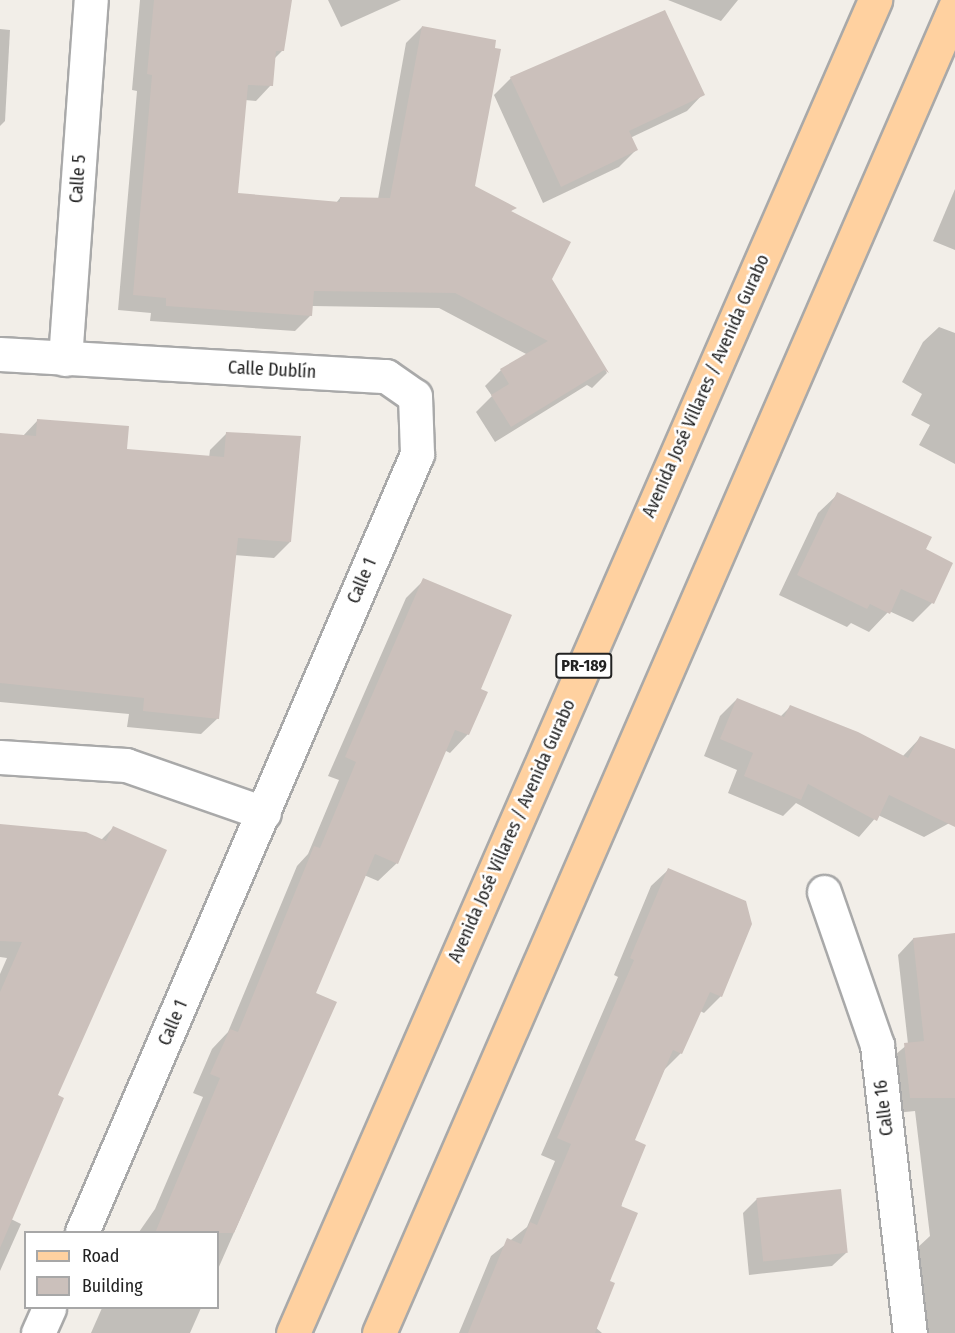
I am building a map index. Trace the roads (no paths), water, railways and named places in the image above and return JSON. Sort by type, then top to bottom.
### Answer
[{"type":"main road","name":"Avenida José Villares / Avenida Gurabo","points":[[293,1333],[875,0]]},
{"type":"main road","points":[[379,1333],[955,7]]},
{"type":"street","name":"Calle 5","points":[[65,359],[92,0]]},
{"type":"street","name":"Calle Dublín","points":[[0,354],[386,376],[415,396],[417,454],[391,515]]},
{"type":"street","name":"Calle 1","points":[[83,1231],[391,515]]},
{"type":"street","points":[[0,757],[126,765],[264,813]]},
{"type":"street","name":"Calle 16","points":[[824,892],[877,1046],[910,1333]]},
{"type":"street","points":[[38,1333],[49,1309]]}]
